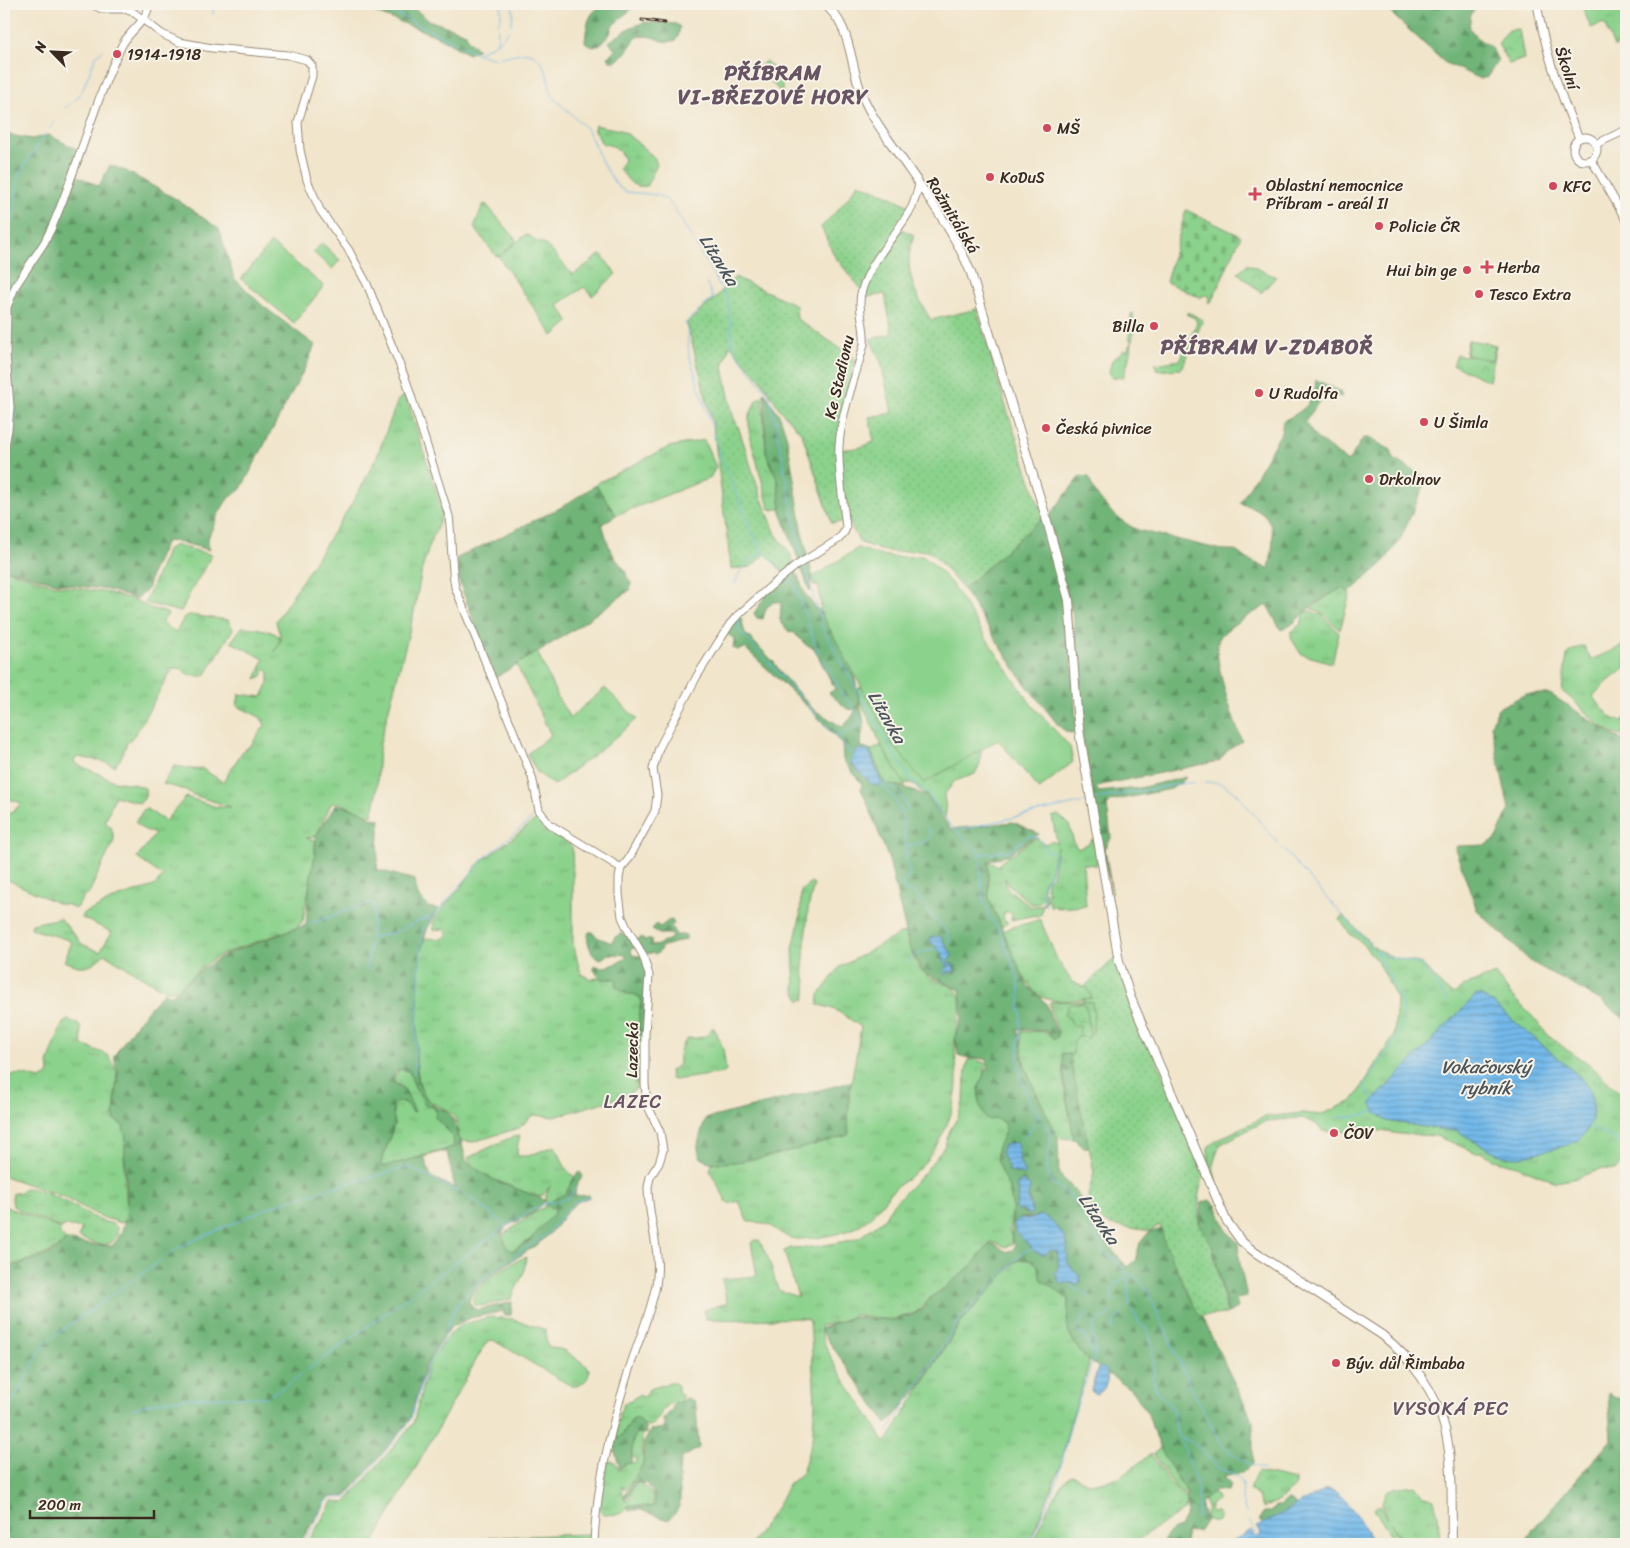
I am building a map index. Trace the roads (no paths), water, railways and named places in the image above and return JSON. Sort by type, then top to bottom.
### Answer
[{"type":"main road","name":"Rožmitálská","points":[[824,4],[836,15],[844,29],[856,80],[872,117],[955,238],[971,273],[1046,514],[1069,600],[1077,712],[1091,800],[1125,981],[1226,1220],[1233,1232],[1247,1247],[1370,1326],[1398,1349],[1418,1372],[1431,1393],[1445,1430],[1450,1466],[1452,1544]]},
{"type":"street","points":[[90,4],[106,10],[128,9],[162,34],[179,42],[212,48],[288,55],[307,60],[312,66],[312,76],[298,122],[300,150],[307,180],[326,220],[348,249],[360,269],[407,383],[449,516],[455,587],[532,777],[540,810],[545,820],[557,831],[588,847],[621,868]]},
{"type":"street","points":[[4,450],[10,407],[6,355],[7,307],[16,285],[44,243],[54,222],[91,118],[123,42],[144,19],[149,4]]},
{"type":"street","name":"Školní","points":[[1537,4],[1553,70],[1579,138]]},
{"type":"street","points":[[1596,144],[1626,130]]},
{"type":"street","points":[[1587,137],[1596,144],[1597,152],[1591,159],[1584,161],[1575,156],[1573,146],[1579,138],[1587,137]]},
{"type":"street","points":[[1591,159],[1626,220]]},
{"type":"street","name":"Ke Stadionu","points":[[621,868],[628,860],[655,811],[657,795],[653,775],[654,762],[666,734],[697,676],[723,634],[737,616],[772,585],[800,562],[839,538],[845,531],[839,444],[843,421],[864,344],[860,300],[861,291],[873,266],[910,210],[919,185]]},
{"type":"street","name":"Lazecká","points":[[594,1544],[597,1503],[613,1423],[656,1285],[657,1262],[648,1186],[650,1176],[659,1162],[663,1150],[660,1132],[648,1104],[644,1084],[648,967],[622,917],[618,894],[621,868]]},
{"type":"water","points":[[858,749],[870,753],[881,782],[880,786],[873,785],[851,764],[852,758]]},
{"type":"water","points":[[941,937],[951,953],[952,956],[947,962],[953,964],[955,973],[949,971],[946,975],[944,974],[946,967],[949,967],[949,965],[945,963],[942,953],[930,941],[931,938]]},
{"type":"water","name":"Vokačovský rybník","points":[[1476,995],[1482,996],[1494,1004],[1579,1076],[1589,1089],[1593,1104],[1592,1119],[1584,1134],[1577,1141],[1565,1146],[1520,1157],[1502,1156],[1457,1130],[1445,1130],[1387,1121],[1370,1104]]},
{"type":"water","points":[[1018,1142],[1020,1163],[1025,1174],[1022,1175],[1010,1171],[1001,1153],[1004,1145]]},
{"type":"water","points":[[1023,1181],[1030,1186],[1028,1197],[1032,1213],[1030,1215],[1016,1209],[1019,1192],[1017,1184]]},
{"type":"water","points":[[1041,1215],[1048,1218],[1064,1235],[1067,1245],[1068,1263],[1081,1278],[1078,1285],[1068,1282],[1060,1283],[1055,1273],[1059,1266],[1057,1251],[1050,1250],[1046,1255],[1041,1254],[1033,1249],[1016,1232],[1014,1224],[1018,1220]]},
{"type":"water","points":[[1100,1367],[1106,1369],[1107,1380],[1103,1390],[1097,1394],[1091,1390]]},
{"type":"water","points":[[1328,1489],[1342,1497],[1348,1504],[1374,1544],[1227,1544],[1252,1530],[1258,1538],[1261,1534],[1257,1527]]},
{"type":"waterway","points":[[213,4],[213,14]]},
{"type":"waterway","name":"Litavka","points":[[377,4],[476,53],[490,58],[521,53],[532,54],[537,57],[546,71],[553,97],[587,129],[604,166],[617,186],[626,192],[658,195],[666,199],[674,208],[728,300],[733,349],[766,391],[770,399],[803,558]]},
{"type":"waterway","points":[[498,24],[501,18],[501,4]]},
{"type":"waterway","points":[[511,25],[512,4]]},
{"type":"waterway","points":[[497,43],[498,29]]},
{"type":"waterway","points":[[478,52],[499,41],[509,30]]},
{"type":"waterway","points":[[65,108],[79,96],[96,56],[103,50]]},
{"type":"waterway","points":[[49,129],[54,122]]},
{"type":"waterway","points":[[4,240],[15,209],[18,175],[45,134]]},
{"type":"waterway","points":[[707,284],[712,299],[685,323],[689,355],[712,428]]},
{"type":"waterway","points":[[10,343],[11,352]]},
{"type":"waterway","points":[[4,466],[15,422],[11,359]]},
{"type":"waterway","points":[[713,432],[721,458],[760,549],[783,571]]},
{"type":"waterway","points":[[735,584],[742,570],[762,552]]},
{"type":"waterway","name":"Litavka","points":[[804,564],[824,631],[896,757],[915,784],[927,793],[950,825],[978,850],[981,863],[983,900],[991,920],[999,931],[1019,984],[1021,1015],[1018,1059],[1020,1074],[1029,1100],[1049,1131],[1051,1139],[1047,1163],[1052,1183],[1074,1200],[1088,1220],[1106,1254],[1117,1261],[1127,1274],[1130,1308],[1150,1336],[1153,1350],[1154,1384],[1157,1391],[1172,1407],[1177,1433],[1180,1437],[1197,1445],[1217,1467],[1238,1477],[1243,1484],[1242,1500],[1246,1513]]},
{"type":"waterway","points":[[787,577],[794,583],[816,646],[842,694],[859,717],[857,726],[838,737],[853,757]]},
{"type":"waterway","points":[[738,619],[739,630],[837,737]]},
{"type":"waterway","points":[[881,782],[900,793],[910,811]]},
{"type":"waterway","points":[[1095,799],[1186,783],[1212,782],[1223,784],[1236,793],[1278,843]]},
{"type":"waterway","points":[[881,785],[897,801],[904,826],[906,860],[909,868],[909,877],[903,882],[904,889],[913,891],[947,932],[950,941],[946,945]]},
{"type":"waterway","points":[[958,830],[1088,801]]},
{"type":"waterway","points":[[414,1074],[423,929],[483,859],[538,814]]},
{"type":"waterway","points":[[906,846],[925,842],[931,838],[932,833],[927,828]]},
{"type":"waterway","points":[[979,854],[996,853],[1001,850],[1009,852],[1028,836],[1040,840],[1047,851],[1055,856],[1049,877],[1044,884],[1043,892],[1046,906]]},
{"type":"waterway","points":[[1282,848],[1377,953],[1423,965],[1447,1001]]},
{"type":"waterway","points":[[309,924],[372,902],[374,904],[371,938],[396,932],[425,918],[430,918]]},
{"type":"waterway","points":[[366,971],[371,940]]},
{"type":"waterway","points":[[908,963],[915,955],[938,948]]},
{"type":"waterway","points":[[1375,1099],[1365,1089],[1366,1083],[1394,1044],[1399,1033],[1403,1011],[1398,993],[1377,953]]},
{"type":"waterway","points":[[1337,1117],[1355,1117],[1375,1111]]},
{"type":"waterway","points":[[1034,1124],[1038,1116]]},
{"type":"waterway","points":[[1587,1125],[1626,1145]]},
{"type":"waterway","points":[[1023,1138],[1033,1126]]},
{"type":"waterway","points":[[300,1197],[408,1167],[471,1198],[507,1226],[538,1207],[569,1197],[576,1187]]},
{"type":"waterway","points":[[303,1544],[327,1501],[332,1498],[348,1497],[410,1421],[427,1366],[443,1341],[449,1319],[458,1304],[481,1280],[547,1234],[573,1203],[589,1197]]},
{"type":"waterway","points":[[4,1417],[46,1342],[179,1247],[272,1206],[296,1198]]},
{"type":"waterway","points":[[271,1394],[284,1387],[506,1226]]},
{"type":"waterway","points":[[888,1431],[960,1319],[1017,1258],[1025,1251],[1034,1249]]},
{"type":"waterway","points":[[1128,1274],[1140,1281],[1148,1292],[1191,1387],[1220,1442],[1230,1452],[1248,1464],[1264,1469]]},
{"type":"waterway","points":[[1115,1284],[1127,1277]]},
{"type":"waterway","points":[[1067,1280],[1071,1286],[1092,1298]]},
{"type":"waterway","points":[[1112,1287],[1113,1302]]},
{"type":"waterway","points":[[1030,1544],[1058,1478],[1071,1423],[1095,1355],[1096,1348],[1092,1334],[1095,1323],[1099,1319],[1106,1318],[1113,1310]]},
{"type":"waterway","points":[[1087,1312],[1077,1332],[1084,1335],[1094,1355]]},
{"type":"waterway","points":[[1112,1331],[1114,1321],[1122,1314]]},
{"type":"waterway","points":[[132,1409],[148,1404],[181,1399],[267,1397]]},
{"type":"waterway","points":[[1180,1438],[1195,1478],[1199,1500],[1199,1510],[1196,1519]]},
{"type":"waterway","name":"Litavka","points":[[1249,1521],[1259,1537]]},
{"type":"railway","points":[[642,20],[665,23]]},
{"type":"place","name":"1914-1918","points":[[117,54]]},
{"type":"place","name":"MŠ","points":[[1047,128]]},
{"type":"place","name":"KoDuS","points":[[990,177]]},
{"type":"place","name":"KFC","points":[[1553,186]]},
{"type":"place","name":"Oblastní nemocnice Příbram - areál II","points":[[1255,194]]},
{"type":"place","name":"Policie ČR","points":[[1379,226]]},
{"type":"place","name":"Herba","points":[[1487,267]]},
{"type":"place","name":"Hui bin ge","points":[[1467,270]]},
{"type":"place","name":"Tesco Extra","points":[[1479,294]]},
{"type":"place","name":"Billa","points":[[1154,326]]},
{"type":"place","name":"U Rudolfa","points":[[1259,393]]},
{"type":"place","name":"U Šimla","points":[[1424,422]]},
{"type":"place","name":"Česká pivnice","points":[[1046,428]]},
{"type":"place","name":"Drkolnov","points":[[1369,479]]},
{"type":"place","name":"ČOV","points":[[1334,1133]]},
{"type":"place","name":"Býv. důl Řimbaba","points":[[1336,1363]]},
{"type":"district","name":"PŘÍBRAM VI-BŘEZOVÉ HORY","points":[[773,85]]},
{"type":"district","name":"PŘÍBRAM V-ZDABOŘ","points":[[1267,347]]},
{"type":"district","name":"LAZEC","points":[[633,1101]]},
{"type":"district","name":"VYSOKÁ PEC","points":[[1451,1408]]}]
